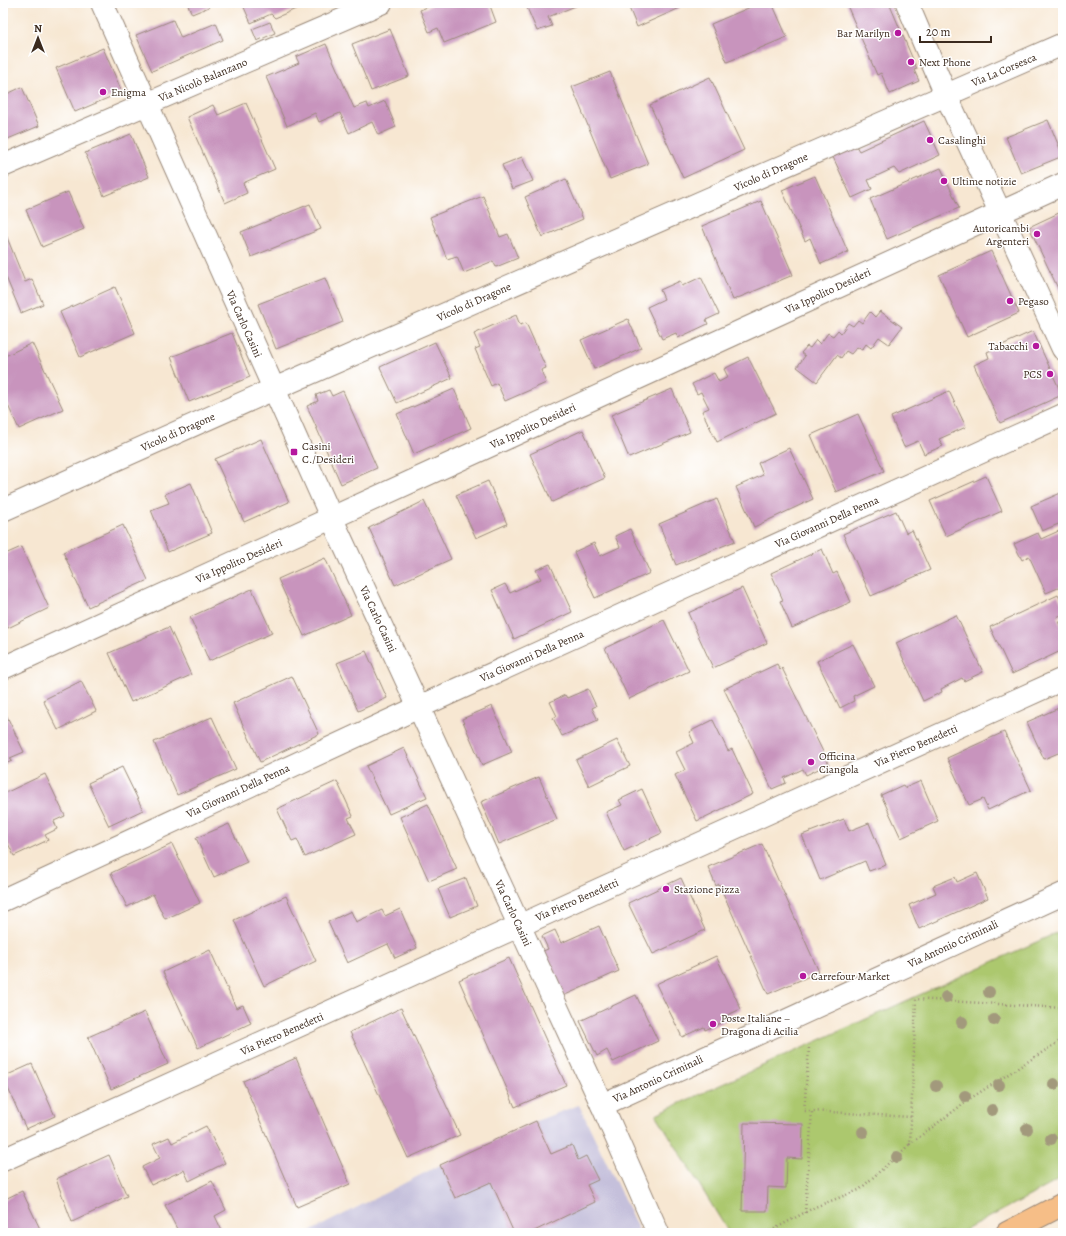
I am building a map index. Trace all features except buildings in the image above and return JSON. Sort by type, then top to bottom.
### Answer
[{"type":"main road","points":[[1007,1233],[1063,1204]]},
{"type":"street","name":"Via Carlo Casini","points":[[102,3],[332,519],[420,707],[602,1105],[658,1233]]},
{"type":"street","name":"Via Nicolò Balanzano","points":[[3,166],[382,3]]},
{"type":"street","points":[[907,3],[946,95],[1063,349]]},
{"type":"street","name":"Via La Corsesca","points":[[946,95],[1063,44]]},
{"type":"street","name":"Vicolo di Dragone","points":[[3,510],[946,95]]},
{"type":"street","name":"Via Ippolito Desideri","points":[[3,668],[1063,184]]},
{"type":"street","name":"Via Giovanni Della Penna","points":[[3,900],[420,707],[1063,415]]},
{"type":"street","name":"Via Pietro Benedetti","points":[[3,1160],[1063,679]]},
{"type":"street","name":"Via Antonio Criminali","points":[[602,1105],[1063,894]]},
{"type":"path","points":[[910,1144],[916,1000],[1063,1008]]},
{"type":"path","points":[[767,1233],[805,1213],[859,1190],[910,1144],[971,1098],[1063,1039]]},
{"type":"path","points":[[808,1048],[804,1111],[911,1117]]},
{"type":"path","points":[[805,1213],[812,1111]]},
{"type":"shaded area","points":[[579,1105],[640,1233],[307,1233],[440,1165],[536,1121]]},
{"type":"green space","points":[[1063,930],[1063,1178],[960,1233],[729,1233],[656,1114]]},
{"type":"place","name":"Bar Marilyn","points":[[898,33]]},
{"type":"place","name":"Next Phone","points":[[911,62]]},
{"type":"place","name":"Enigma","points":[[103,92]]},
{"type":"place","name":"Casalinghi","points":[[930,140]]},
{"type":"place","name":"Ultime notizie","points":[[944,181]]},
{"type":"place","name":"Autoricambi Argenteri","points":[[1037,234]]},
{"type":"place","name":"Pegaso","points":[[1010,301]]},
{"type":"place","name":"Tabacchi","points":[[1036,346]]},
{"type":"place","name":"PCS","points":[[1050,374]]},
{"type":"place","name":"Casini C./Desideri","points":[[294,452]]},
{"type":"place","name":"Officina Ciangola","points":[[811,762]]},
{"type":"place","name":"Stazione pizza","points":[[666,889]]},
{"type":"place","name":"Carrefour Market","points":[[803,976]]},
{"type":"place","name":"Poste Italiane – Dragona di Acilia","points":[[713,1024]]}]
